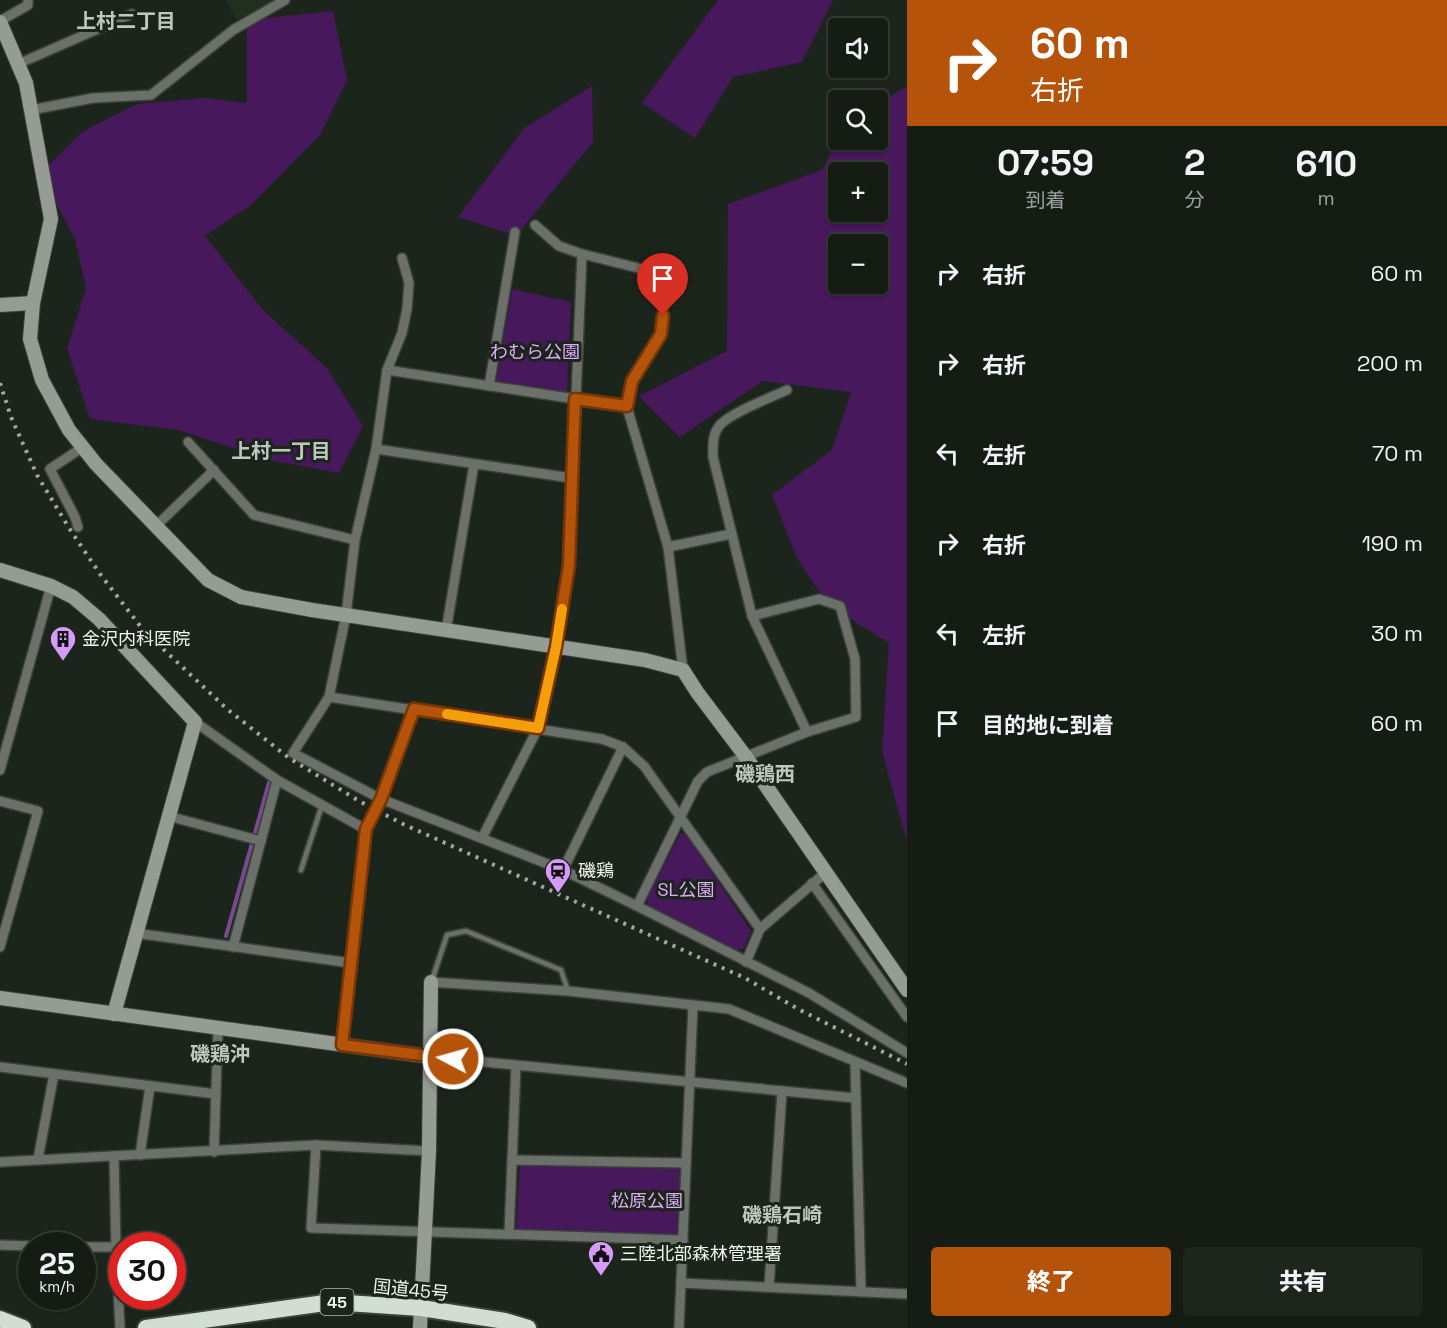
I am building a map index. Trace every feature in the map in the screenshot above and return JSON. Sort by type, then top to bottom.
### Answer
[{"type":"highway","name":"国道45号","points":[[146,1328],[196,1324],[332,1302],[421,1308],[504,1321],[528,1328]]},
{"type":"highway","points":[[0,1319],[23,1328]]},
{"type":"street","points":[[28,0],[28,5],[0,22],[26,83],[51,219],[33,303],[30,339],[42,380],[69,430],[155,527],[208,580],[241,597],[446,631],[645,660],[683,670]]},
{"type":"street","points":[[31,110],[93,98],[151,94],[233,30],[285,0]]},
{"type":"street","points":[[18,64],[132,14]]},
{"type":"street","points":[[535,225],[559,246],[666,275],[661,334],[632,381],[627,406],[668,547],[683,670],[907,990]]},
{"type":"street","points":[[489,386],[515,232]]},
{"type":"street","points":[[482,838],[538,728],[556,647],[569,565],[582,254]]},
{"type":"street","points":[[402,258],[408,284],[407,309],[402,333],[387,370],[376,449],[355,540],[346,615],[329,697],[293,753],[381,799],[563,870],[637,906],[809,993],[907,1053]]},
{"type":"street","points":[[0,305],[33,303]]},
{"type":"street","points":[[387,370],[627,406]]},
{"type":"street","points":[[788,390],[731,417],[719,426],[712,440],[713,457],[752,616],[807,732]]},
{"type":"street","points":[[188,442],[254,515],[355,540]]},
{"type":"street","points":[[78,527],[51,469],[83,447]]},
{"type":"street","points":[[376,449],[571,478]]},
{"type":"street","points":[[446,631],[474,464]]},
{"type":"street","points":[[155,527],[214,471]]},
{"type":"street","points":[[668,547],[731,534]]},
{"type":"street","points":[[0,570],[51,586],[73,597],[99,620],[195,722],[278,780],[366,829]]},
{"type":"street","points":[[0,770],[51,586]]},
{"type":"street","points":[[637,906],[679,817],[698,781],[707,772],[807,732],[856,717],[855,659],[840,606],[819,599],[752,616]]},
{"type":"street","points":[[329,697],[538,728],[602,739],[623,747],[644,766],[760,929]]},
{"type":"street","points":[[342,1045],[366,829],[381,799],[414,709]]},
{"type":"street","points":[[114,1014],[195,722]]},
{"type":"street","points":[[563,870],[623,747]]},
{"type":"street","points":[[233,947],[278,780]]},
{"type":"street","points":[[0,801],[38,811],[0,947]]},
{"type":"street","points":[[168,816],[261,841]]},
{"type":"street","points":[[746,962],[760,929],[825,873]]},
{"type":"street","points":[[812,883],[907,1017]]},
{"type":"street","points":[[135,933],[351,963]]},
{"type":"street","points":[[420,1328],[429,1151],[432,982],[568,991],[729,1009],[907,1083]]},
{"type":"street","points":[[0,998],[432,1057],[856,1098]]},
{"type":"street","points":[[678,1328],[693,1005]]},
{"type":"street","points":[[214,1152],[218,1028]]},
{"type":"street","points":[[855,1062],[861,1292]]},
{"type":"street","points":[[509,1234],[516,1066]]},
{"type":"street","points":[[0,1067],[216,1095]]},
{"type":"street","points":[[38,1159],[54,1074]]},
{"type":"street","points":[[140,1155],[150,1086]]},
{"type":"street","points":[[769,1287],[782,1091]]},
{"type":"street","points":[[0,1162],[316,1145],[429,1151]]},
{"type":"street","points":[[316,1145],[311,1228],[683,1240]]},
{"type":"street","points":[[114,1156],[116,1232]]},
{"type":"street","points":[[512,1160],[686,1164]]},
{"type":"street","points":[[0,1245],[18,1246]]},
{"type":"street","points":[[681,1283],[907,1294]]},
{"type":"street","points":[[119,1310],[120,1328]]},
{"type":"lane","points":[[301,870],[322,805]]},
{"type":"lane","points":[[432,982],[447,935],[466,931],[561,970],[568,991]]},
{"type":"shaded area","points":[[226,0],[276,0],[237,21]]},
{"type":"green space","points":[[718,0],[833,0],[802,62],[733,77],[695,138],[642,103]]},
{"type":"green space","points":[[333,11],[347,80],[320,135],[251,205],[205,236],[263,310],[327,368],[363,426],[339,473],[270,460],[178,430],[90,419],[67,348],[86,289],[75,240],[41,173],[82,132],[137,104],[204,98],[247,103],[247,20]]},
{"type":"green space","points":[[592,86],[593,142],[516,236],[458,217],[524,128]]},
{"type":"green space","points":[[907,86],[907,842],[882,751],[889,643],[828,605],[797,558],[772,495],[832,450],[851,392],[763,381],[680,437],[639,396],[727,351],[728,204],[822,170],[832,150],[888,150],[888,98]]},
{"type":"green space","name":"わむら公園","points":[[512,289],[571,302],[567,393],[496,382]]},
{"type":"green space","name":"SL公園","points":[[681,833],[686,834],[751,931],[744,948],[737,950],[649,907],[647,898]]},
{"type":"green space","name":"松原公園","points":[[520,1164],[682,1169],[678,1236],[516,1231]]},
{"type":"waterway","points":[[226,936],[270,779]]},
{"type":"railway","points":[[0,383],[11,417],[37,475],[100,574],[144,631],[227,709],[289,758],[359,801],[403,824],[745,978],[798,1009],[907,1064]]},
{"type":"slow traffic","points":[[447,714],[538,728],[562,609]]},
{"type":"place","name":"金沢内科医院","points":[[63,662]]},
{"type":"place","name":"磯鶏","points":[[558,894]]},
{"type":"place","name":"三陸北部森林管理署","points":[[601,1277]]},
{"type":"district","name":"上村二丁目","points":[[126,21]]},
{"type":"district","name":"上村一丁目","points":[[281,451]]},
{"type":"district","name":"磯鶏西","points":[[765,774]]},
{"type":"district","name":"磯鶏沖","points":[[220,1054]]},
{"type":"district","name":"磯鶏石崎","points":[[782,1215]]},
{"type":"route","points":[[453,1059],[342,1045],[366,829],[381,799],[414,709],[538,728],[556,647],[569,565],[575,399],[627,406],[632,381],[661,334],[663,315]]}]
